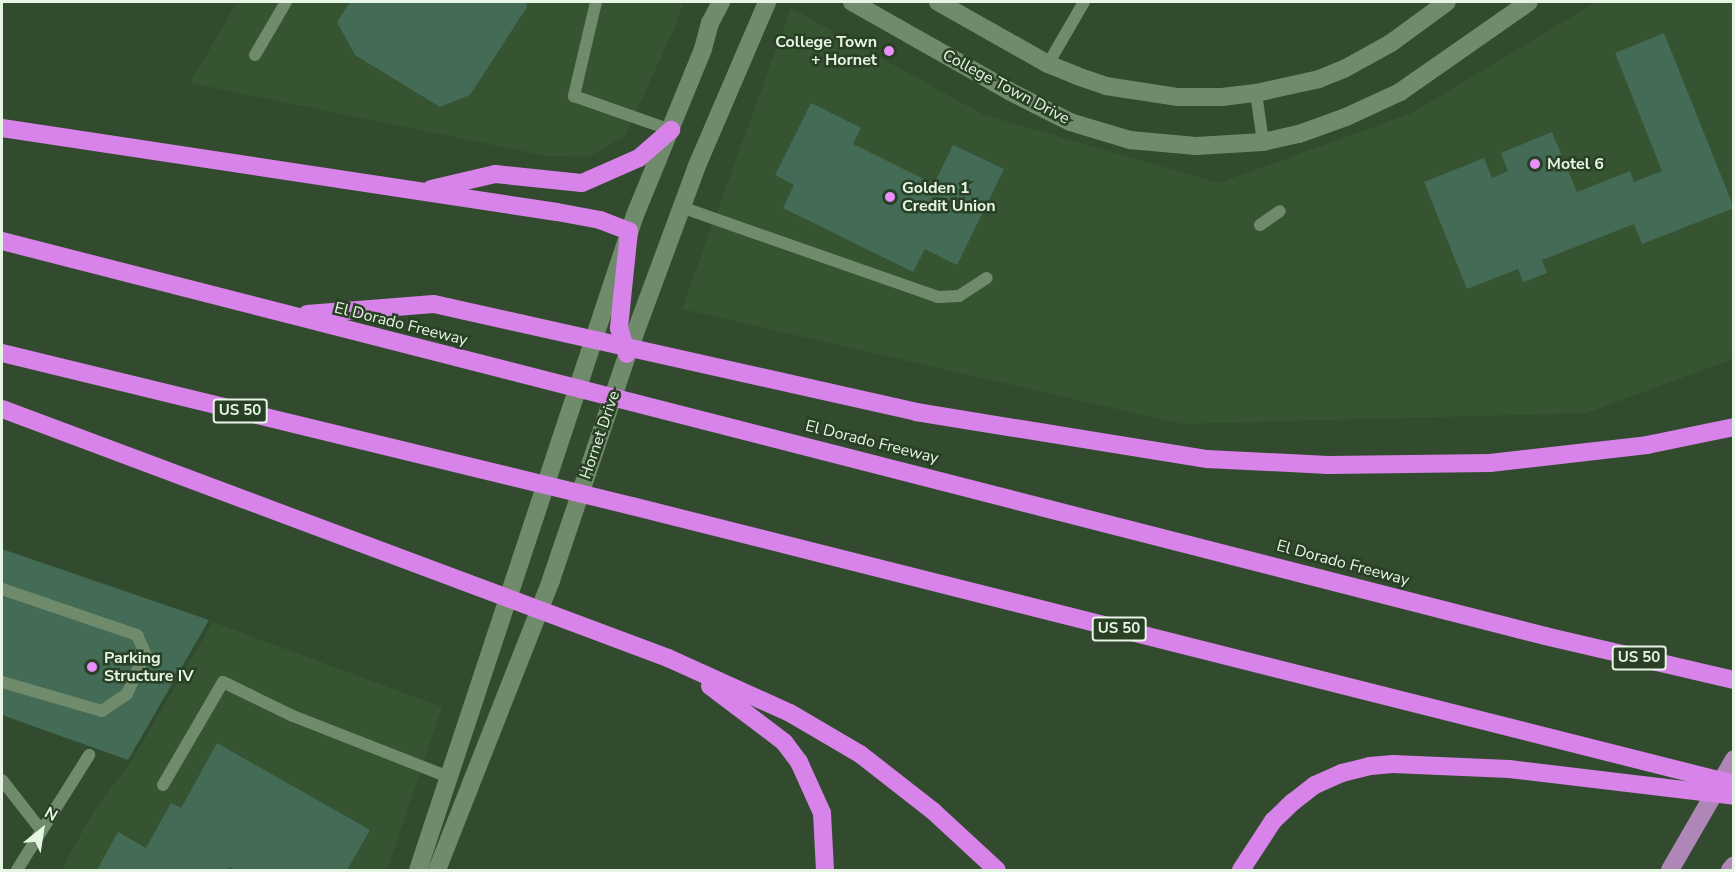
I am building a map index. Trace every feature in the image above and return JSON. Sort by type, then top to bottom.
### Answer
[{"type":"highway","points":[[2,128],[600,220],[629,231],[619,328],[627,356]]},
{"type":"highway","points":[[420,191],[495,174],[582,183],[639,158],[671,130]]},
{"type":"highway","name":"El Dorado Freeway","points":[[2,241],[1545,636],[1734,680]]},
{"type":"highway","points":[[290,316],[434,304],[678,356],[916,412],[1207,459],[1349,465],[1490,463],[1647,445],[1734,427]]},
{"type":"highway","name":"US 50","points":[[2,353],[632,506],[1734,784]]},
{"type":"highway","points":[[2,409],[668,658],[790,713],[860,754],[933,811],[997,870]]},
{"type":"highway","points":[[668,658],[784,742],[799,762],[822,813],[825,870]]},
{"type":"highway","points":[[1241,870],[1273,821],[1293,802],[1315,785],[1370,766],[1393,764],[1509,769],[1734,796]]},
{"type":"main road","points":[[1670,870],[1734,759]]},
{"type":"main road","points":[[1730,870],[1734,865]]},
{"type":"street","points":[[418,870],[629,231],[703,49],[710,23],[711,2]]},
{"type":"street","points":[[710,23],[722,2]]},
{"type":"street","name":"Hornet Drive","points":[[437,870],[551,580],[627,356],[681,207],[767,2]]},
{"type":"street","name":"College Town Drive","points":[[852,2],[1009,92],[1070,122],[1100,132],[1162,144],[1196,146],[1263,142],[1324,126],[1400,92],[1529,2]]},
{"type":"street","points":[[938,2],[1048,64],[1106,87],[1178,98],[1222,98],[1288,88],[1344,69],[1391,43],[1447,2]]},
{"type":"lane","points":[[255,55],[286,2]]},
{"type":"lane","points":[[596,2],[574,96],[671,130]]},
{"type":"lane","points":[[1048,64],[1084,2]]},
{"type":"lane","points":[[1256,93],[1263,142]]},
{"type":"lane","points":[[681,207],[938,297],[959,296],[987,278]]},
{"type":"lane","points":[[1260,225],[1280,211]]},
{"type":"lane","points":[[2,589],[137,635],[145,653],[127,694],[102,711],[3,686]]},
{"type":"lane","points":[[163,785],[223,682],[293,716],[449,777]]},
{"type":"lane","points":[[17,870],[89,755]]},
{"type":"lane","points":[[2,780],[41,830]]},
{"type":"shaded area","points":[[237,2],[684,2],[675,27],[625,136],[588,157],[547,156],[190,83]]},
{"type":"shaded area","points":[[1596,2],[1733,2],[1733,359],[1586,413],[1182,424],[682,309],[791,8],[984,115],[1219,183],[1412,113]]},
{"type":"shaded area","points":[[213,622],[442,707],[387,870],[61,870],[95,809],[131,762]]},
{"type":"building","points":[[350,2],[526,2],[527,7],[470,95],[440,107],[355,55],[337,22]]},
{"type":"building","name":"Motel 6","points":[[1664,33],[1734,208],[1642,244],[1634,224],[1542,260],[1547,273],[1523,282],[1518,269],[1467,289],[1424,182],[1484,158],[1492,178],[1508,171],[1501,153],[1552,132],[1577,192],[1630,171],[1634,182],[1662,171],[1615,53]]},
{"type":"building","name":"Golden 1 Credit Union","points":[[811,103],[861,128],[853,144],[934,184],[953,145],[1004,169],[957,265],[925,249],[913,272],[783,208],[794,185],[775,175]]},
{"type":"building","name":"Parking Structure IV","points":[[2,549],[209,620],[128,760],[2,715]]},
{"type":"building","points":[[217,743],[370,830],[347,870],[236,870],[229,867],[227,870],[97,870],[118,832],[146,848],[171,803],[181,808]]},
{"type":"place","name":"College Town + Hornet","points":[[889,51]]},
{"type":"place","name":"Motel 6","points":[[1535,164]]},
{"type":"place","name":"Golden 1 Credit Union","points":[[890,197]]},
{"type":"place","name":"Parking Structure IV","points":[[92,667]]}]
